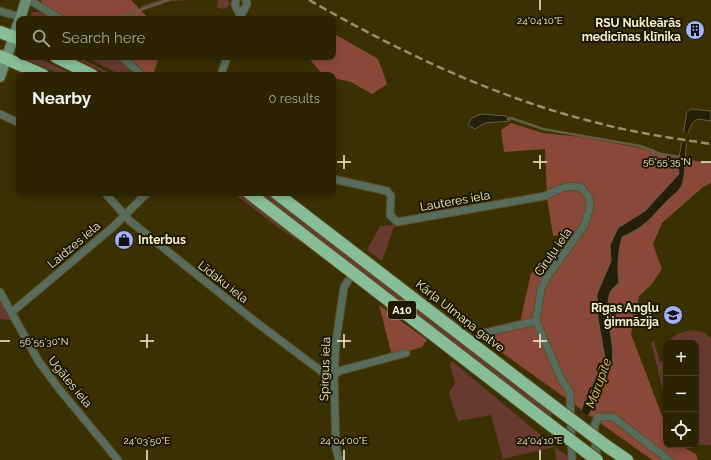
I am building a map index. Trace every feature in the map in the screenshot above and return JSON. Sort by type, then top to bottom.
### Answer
[{"type":"highway","points":[[0,32],[16,38]]},
{"type":"highway","points":[[3,57],[36,72]]},
{"type":"highway","points":[[62,60],[86,72]]},
{"type":"highway","name":"A10","points":[[253,196],[597,460]]},
{"type":"highway","name":"Kārļa Ulmaņa gatve","points":[[280,196],[552,405],[627,460]]},
{"type":"street","points":[[21,16],[28,0],[56,16]]},
{"type":"street","points":[[236,0],[239,16]]},
{"type":"street","points":[[240,16],[247,4],[246,0]]},
{"type":"street","points":[[0,11],[16,17]]},
{"type":"street","points":[[0,77],[3,57],[16,38]]},
{"type":"street","points":[[125,60],[139,72]]},
{"type":"street","points":[[222,72],[226,60]]},
{"type":"street","points":[[0,114],[16,122]]},
{"type":"street","name":"Lauteres iela","points":[[336,180],[387,191],[391,196],[390,215],[397,222],[545,196]]},
{"type":"street","name":"Cīruļu iela","points":[[536,321],[541,289],[547,277],[584,226],[590,208],[589,198],[582,188],[571,185],[561,187],[545,196]]},
{"type":"street","name":"Līdaku iela","points":[[108,196],[136,226],[252,319],[329,377],[334,376]]},
{"type":"street","name":"Laidzes iela","points":[[12,312],[113,227],[124,214],[144,196]]},
{"type":"street","name":"Spirgus iela","points":[[339,460],[336,449],[334,376],[336,341],[344,287],[348,281]]},
{"type":"street","name":"Ugāles iela","points":[[0,292],[39,362],[60,390],[118,460]]},
{"type":"street","points":[[484,333],[536,321],[562,381],[570,392],[572,460]]},
{"type":"street","points":[[334,376],[340,371],[406,353]]},
{"type":"street","points":[[597,460],[595,424],[598,417],[608,416],[613,417],[669,460]]},
{"type":"shaded area","points":[[41,0],[131,0],[146,16],[62,16],[41,4]]},
{"type":"shaded area","points":[[160,0],[191,0],[171,1],[141,11],[141,6]]},
{"type":"shaded area","points":[[218,0],[229,0],[230,4],[225,9],[217,8]]},
{"type":"shaded area","points":[[32,12],[39,12],[48,16],[31,16]]},
{"type":"shaded area","points":[[336,35],[378,59],[387,84],[372,94],[351,82],[336,79],[336,72],[320,72],[310,60],[336,60]]},
{"type":"shaded area","points":[[27,60],[42,60],[68,72],[55,72]]},
{"type":"shaded area","points":[[79,60],[85,60],[107,72],[102,72]]},
{"type":"shaded area","points":[[92,60],[120,60],[134,72],[115,72]]},
{"type":"shaded area","points":[[129,60],[158,60],[154,72],[143,72]]},
{"type":"shaded area","points":[[511,123],[543,133],[581,137],[640,148],[675,158],[711,163],[711,183],[703,187],[662,223],[653,244],[662,269],[651,285],[639,296],[631,334],[663,418],[663,448],[685,448],[696,454],[698,460],[652,460],[480,337],[519,327],[531,273],[546,263],[565,244],[564,235],[553,236],[547,198],[545,149],[504,152],[501,130]]},
{"type":"shaded area","points":[[237,196],[243,196],[320,255],[279,228]]},
{"type":"shaded area","points":[[262,196],[273,196],[551,413],[552,419]]},
{"type":"shaded area","points":[[288,196],[291,196],[473,335],[471,337]]},
{"type":"shaded area","points":[[394,225],[382,261],[367,250],[380,226]]},
{"type":"shaded area","points":[[0,300],[11,320],[0,319]]},
{"type":"shaded area","points":[[379,305],[427,340],[422,347],[392,356]]},
{"type":"shaded area","points":[[690,330],[703,332],[711,338],[711,445],[699,445],[699,340],[670,340],[675,335]]},
{"type":"shaded area","points":[[654,341],[660,362],[663,361],[663,390],[651,342]]},
{"type":"shaded area","points":[[452,361],[555,447],[503,459],[491,415],[458,421],[449,393],[455,382],[450,365]]},
{"type":"shaded area","points":[[555,447],[570,458],[570,460],[556,460]]},
{"type":"water","name":"Mārupīte","points":[[691,109],[711,111],[711,121],[698,119],[693,123],[689,130],[682,185],[647,222],[622,237],[618,260],[619,282],[611,291],[608,306],[613,357],[612,365],[588,417],[583,460],[581,410],[605,358],[598,319],[597,294],[611,261],[610,245],[618,228],[645,211],[679,174],[678,163],[687,112]]},
{"type":"water","points":[[481,114],[506,116],[510,121],[485,123],[475,129],[468,125],[472,118]]},
{"type":"pier","points":[[682,132],[691,133],[689,144],[680,142]]},
{"type":"pier","points":[[579,409],[590,417],[588,429],[592,460],[581,460]]},
{"type":"waterway","points":[[123,16],[168,0]]},
{"type":"waterway","points":[[508,119],[511,118],[543,129],[640,146],[661,154],[681,157]]},
{"type":"waterway","points":[[648,163],[653,150]]},
{"type":"railway","points":[[309,0],[378,38],[449,72],[523,101],[612,127],[711,144]]},
{"type":"place","name":"RSU Nukleārās medicīnas klīnika","points":[[695,30]]},
{"type":"place","name":"Interbus","points":[[124,240]]},
{"type":"place","name":"Rīgas Angļu ģimnāzija","points":[[673,315]]}]
